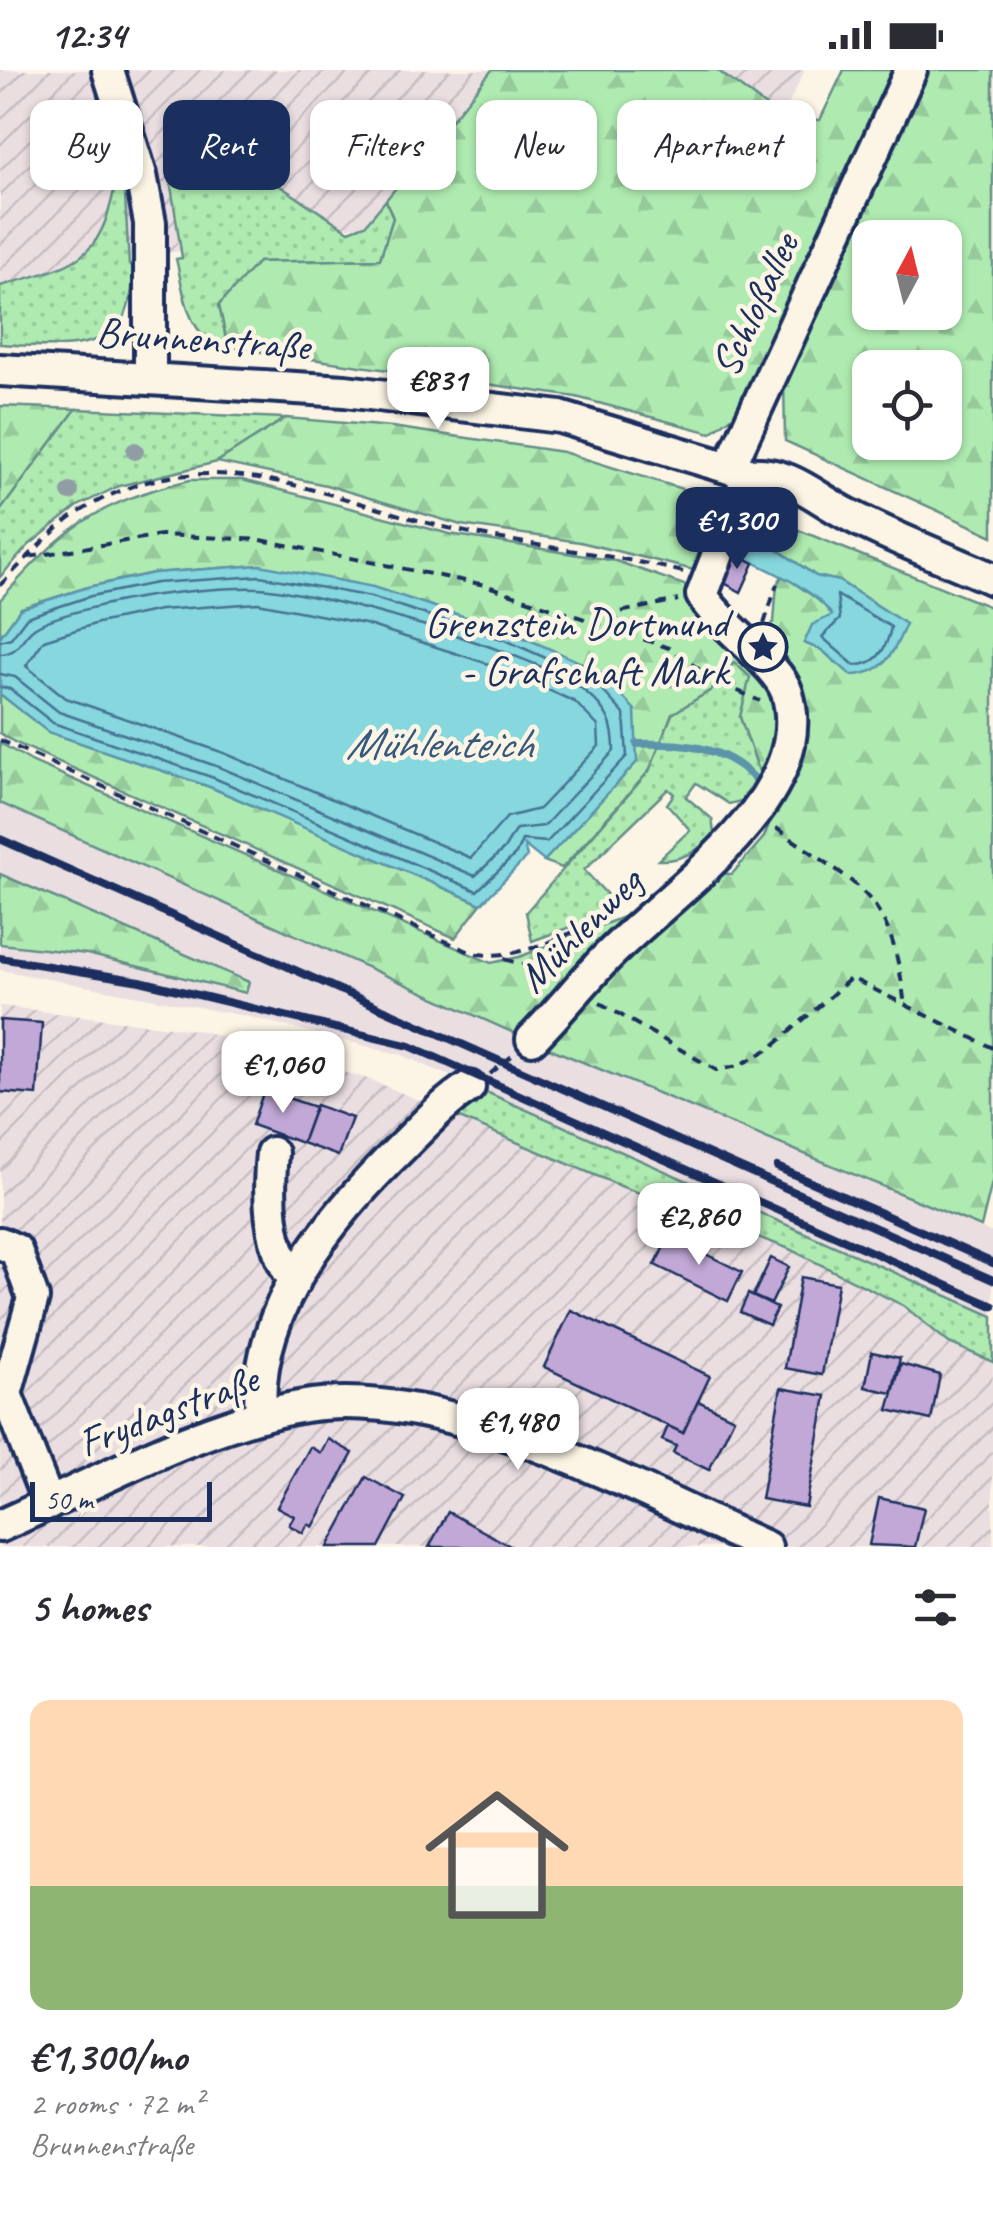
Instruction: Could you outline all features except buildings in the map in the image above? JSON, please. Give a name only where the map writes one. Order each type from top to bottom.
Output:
[{"type":"street","points":[[108,70],[141,175],[150,222],[150,376]]},
{"type":"street","name":"Schloßallee","points":[[740,471],[761,390],[911,70]]},
{"type":"street","name":"Brunnenstraße","points":[[0,370],[150,376],[345,391],[560,416],[740,471],[778,495],[845,514],[993,579]]},
{"type":"street","points":[[740,471],[704,587],[739,638],[785,687],[789,704]]},
{"type":"street","name":"Mühlenweg","points":[[532,1038],[727,845],[754,811],[777,779],[792,729],[789,704]]},
{"type":"street","points":[[261,1416],[258,1384],[268,1346],[295,1282],[331,1221],[418,1131],[469,1088]]},
{"type":"street","points":[[272,1153],[268,1200],[285,1268],[295,1282]]},
{"type":"street","points":[[0,1243],[16,1250],[33,1298],[3,1394],[49,1504]]},
{"type":"street","name":"Frydagstraße","points":[[0,1526],[214,1432],[261,1416],[348,1404],[439,1414],[554,1455],[766,1547]]},
{"type":"path","points":[[0,585],[76,514],[120,490],[195,474],[235,472],[350,498],[441,526],[617,556],[704,587]]},
{"type":"path","points":[[29,557],[161,534],[260,540],[486,585],[669,648],[716,681],[760,701],[789,704]]},
{"type":"path","points":[[739,638],[757,631],[770,612],[778,584]]},
{"type":"path","points":[[612,627],[620,612],[704,587]]},
{"type":"path","points":[[762,606],[770,612]]},
{"type":"path","points":[[0,740],[472,952],[583,986],[716,1070],[738,1066],[770,1048],[851,978],[993,1048]]},
{"type":"path","points":[[754,811],[867,894],[886,917],[898,948],[905,1007]]},
{"type":"path","points":[[499,958],[525,953],[564,933],[608,919]]},
{"type":"path","name":"Mühlenweg","points":[[469,1088],[532,1038]]},
{"type":"shaded area","points":[[0,70],[492,70],[456,114],[456,100],[310,100],[310,190],[394,190],[365,225],[68,267],[0,286]]},
{"type":"shaded area","points":[[717,70],[805,70],[791,100],[758,100]]},
{"type":"shaded area","points":[[0,803],[522,1037],[993,1233],[993,1316],[402,1055],[245,1016],[0,970],[0,944],[87,954],[67,905],[0,874]]},
{"type":"shaded area","points":[[0,1006],[202,1031],[371,1080],[623,1187],[787,1248],[904,1306],[949,1343],[993,1362],[993,1547],[0,1547]]},
{"type":"green space","points":[[492,70],[717,70],[758,100],[617,100],[617,190],[816,190],[816,120],[820,120],[844,70],[896,70],[738,412],[711,433],[576,397],[228,347],[219,305],[258,262],[380,259],[393,218],[386,200],[394,190],[456,190],[456,114]]},
{"type":"green space","points":[[921,70],[993,70],[993,536],[785,441],[784,376],[852,224],[852,330],[962,330],[962,220],[854,220]]},
{"type":"green space","points":[[114,190],[124,190],[129,265],[136,265],[128,308],[117,327],[105,336],[70,345],[0,344],[0,286],[51,271],[84,254],[104,224]]},
{"type":"green space","points":[[172,190],[286,190],[349,231],[365,225],[386,200],[393,218],[380,259],[259,262],[219,305],[228,347],[214,343],[195,325],[176,259],[182,258]]},
{"type":"green space","points":[[0,406],[76,409],[0,511]]},
{"type":"green space","points":[[76,409],[286,418],[217,462],[119,486],[78,506],[29,545],[0,577],[0,511]]},
{"type":"green space","points":[[286,418],[392,427],[563,452],[731,504],[702,572],[580,542],[461,525],[326,485],[217,462]]},
{"type":"green space","points":[[190,480],[242,480],[450,534],[616,561],[690,587],[778,691],[783,715],[763,782],[740,717],[750,677],[734,662],[711,690],[672,714],[649,771],[562,868],[544,861],[637,762],[260,565],[153,573],[88,587],[21,608],[0,637],[0,600],[63,536],[129,498]]},
{"type":"green space","points":[[781,523],[993,608],[993,1178],[981,1227],[539,1044],[709,873],[732,874],[764,837],[806,729],[794,683],[754,644],[774,622],[777,584],[783,575],[833,615],[804,643],[822,650],[835,662],[883,609],[839,581],[816,576],[765,541]]},
{"type":"green space","points":[[734,662],[751,677],[740,717],[763,782],[745,800],[729,804],[696,783],[686,797],[712,819],[714,833],[690,854],[658,860],[690,830],[667,804],[674,794],[668,789],[584,870],[614,902],[614,911],[532,941],[526,912],[649,771],[672,714],[711,690]]},
{"type":"green space","points":[[0,694],[48,732],[210,787],[481,904],[455,938],[14,742],[0,733]]},
{"type":"green space","points":[[0,743],[33,762],[491,963],[519,957],[631,914],[523,1037],[0,803]]},
{"type":"green space","points":[[0,874],[249,982],[246,993],[87,954],[0,944]]},
{"type":"green space","points":[[486,1092],[993,1316],[993,1362],[949,1343],[904,1306],[787,1248],[623,1187],[450,1114]]},
{"type":"water","points":[[748,536],[765,541],[816,576],[839,581],[906,624],[887,660],[873,671],[851,675],[822,650],[804,643],[812,625],[832,615],[800,587],[735,553],[740,539]]},
{"type":"water","name":"Mühlenteich","points":[[260,565],[373,587],[509,631],[598,670],[635,710],[637,762],[544,861],[524,845],[527,857],[481,904],[210,787],[48,732],[0,694],[0,637],[20,609],[88,587],[154,573]]},
{"type":"waterway","points":[[637,744],[669,744],[715,752],[754,778]]},
{"type":"railway","points":[[0,839],[993,1280]]},
{"type":"railway","points":[[0,958],[140,981],[410,1046],[993,1306]]},
{"type":"railway","points":[[777,1167],[993,1263]]},
{"type":"place","name":"Grenzstein Dortmund - Grafschaft Mark","points":[[763,647]]}]
